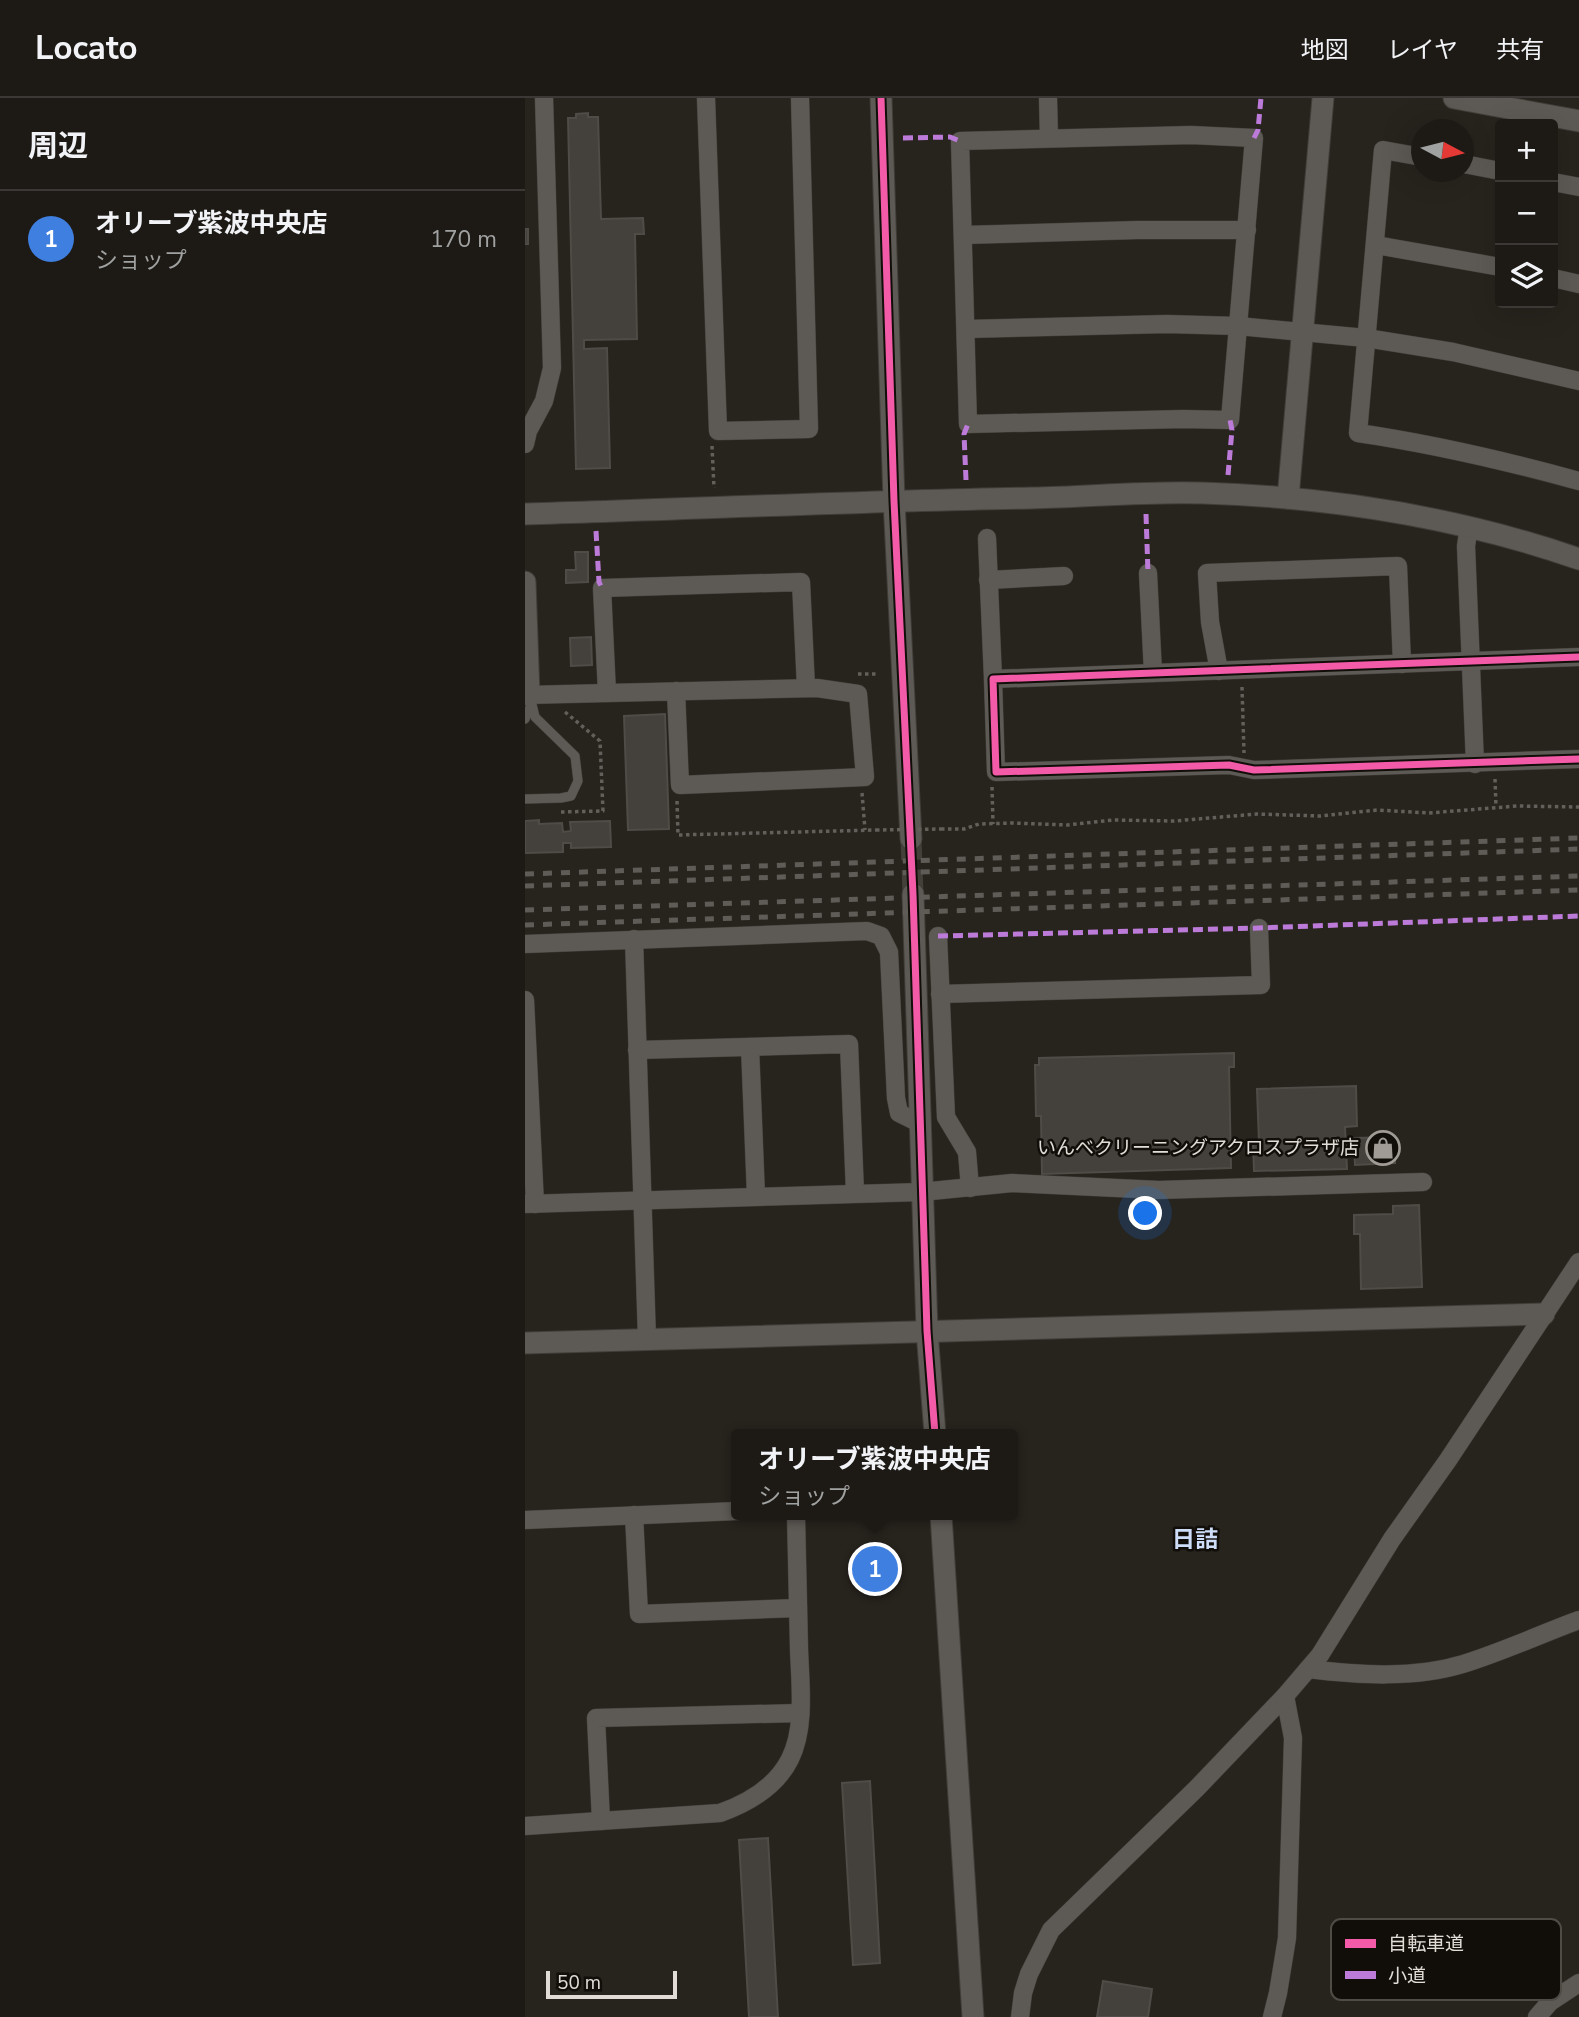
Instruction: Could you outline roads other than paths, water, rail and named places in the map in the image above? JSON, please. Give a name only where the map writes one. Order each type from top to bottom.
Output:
[{"type":"street","points":[[525,444],[528,431],[544,401],[552,368],[544,98]]},
{"type":"street","points":[[706,98],[717,432],[809,429],[800,98]]},
{"type":"street","points":[[881,98],[894,501],[911,839]]},
{"type":"street","points":[[1048,98],[1049,138]]},
{"type":"street","points":[[1288,498],[1324,98]]},
{"type":"street","points":[[1466,99],[1579,121]]},
{"type":"street","points":[[1191,135],[1254,138],[1247,230],[1230,420],[968,424],[960,141],[1191,135]]},
{"type":"street","points":[[1411,155],[1383,150],[1358,433],[1426,443],[1579,481]]},
{"type":"street","points":[[1474,166],[1495,170]]},
{"type":"street","points":[[1557,182],[1579,187]]},
{"type":"street","points":[[963,235],[1247,230]]},
{"type":"street","points":[[1376,245],[1495,266]]},
{"type":"street","points":[[1558,279],[1579,284]]},
{"type":"street","points":[[965,329],[1167,324],[1238,326],[1366,338],[1453,352],[1579,381]]},
{"type":"street","points":[[525,514],[1200,493],[1288,498],[1377,509],[1469,526],[1579,559]]},
{"type":"street","points":[[1469,526],[1466,546],[1475,764]]},
{"type":"street","points":[[987,538],[996,772],[1229,765],[1254,770],[1579,760]]},
{"type":"street","points":[[1219,671],[1210,622],[1207,573],[1398,566],[1402,664]]},
{"type":"street","points":[[1148,573],[1153,673]]},
{"type":"street","points":[[989,580],[1064,576]]},
{"type":"street","points":[[525,582],[529,698],[607,693],[676,691],[806,688],[858,694],[865,777],[680,785],[676,691]]},
{"type":"street","points":[[607,693],[602,588],[801,582],[806,688]]},
{"type":"street","points":[[993,679],[1544,656],[1579,657]]},
{"type":"street","points":[[913,894],[926,1331],[935,1429]]},
{"type":"street","points":[[940,994],[1261,985],[1259,928]]},
{"type":"street","points":[[525,944],[867,931],[881,936],[889,953],[899,1114],[919,1123]]},
{"type":"street","points":[[938,936],[946,1117],[967,1152],[970,1188]]},
{"type":"street","points":[[634,939],[647,1339]]},
{"type":"street","points":[[525,1000],[530,1204],[921,1192],[1012,1184],[1159,1190],[1423,1182]]},
{"type":"street","points":[[637,1050],[849,1044],[855,1193]]},
{"type":"street","points":[[750,1047],[756,1196]]},
{"type":"street","points":[[1020,2017],[1029,1975],[1051,1930],[1197,1788],[1285,1696],[1320,1655],[1392,1539],[1579,1262]]},
{"type":"street","points":[[525,1343],[1545,1314]]},
{"type":"street","points":[[525,1520],[731,1511]]},
{"type":"street","points":[[634,1515],[639,1614],[798,1608]]},
{"type":"street","points":[[525,1826],[709,1814],[739,1806],[779,1775],[797,1740],[799,1713],[796,1520]]},
{"type":"street","points":[[941,1520],[973,2017]]},
{"type":"street","points":[[1308,1669],[1360,1674],[1413,1674],[1462,1665],[1579,1619]]},
{"type":"street","points":[[1272,2017],[1287,1938],[1293,1738],[1285,1696]]},
{"type":"street","points":[[601,1821],[596,1718],[799,1713]]},
{"type":"street","points":[[1561,1995],[1579,1983]]},
{"type":"street","points":[[1537,2017],[1553,2000]]},
{"type":"lane","points":[[525,719],[529,698]]},
{"type":"lane","points":[[525,799],[571,796],[578,781],[575,756],[535,717],[529,698]]},
{"type":"tunnel","points":[[911,839],[913,894]]},
{"type":"railway","points":[[525,874],[1579,838]]},
{"type":"railway","points":[[525,886],[1579,849]]},
{"type":"railway","points":[[525,910],[1579,876]]},
{"type":"railway","points":[[525,925],[1579,890]]},
{"type":"place","name":"いんべクリーニングアクロスプラザ店","points":[[1383,1148]]},
{"type":"place","name":"オリーブ紫波中央店","points":[[875,1569]]},
{"type":"district","name":"日詰","points":[[1195,1539]]}]
